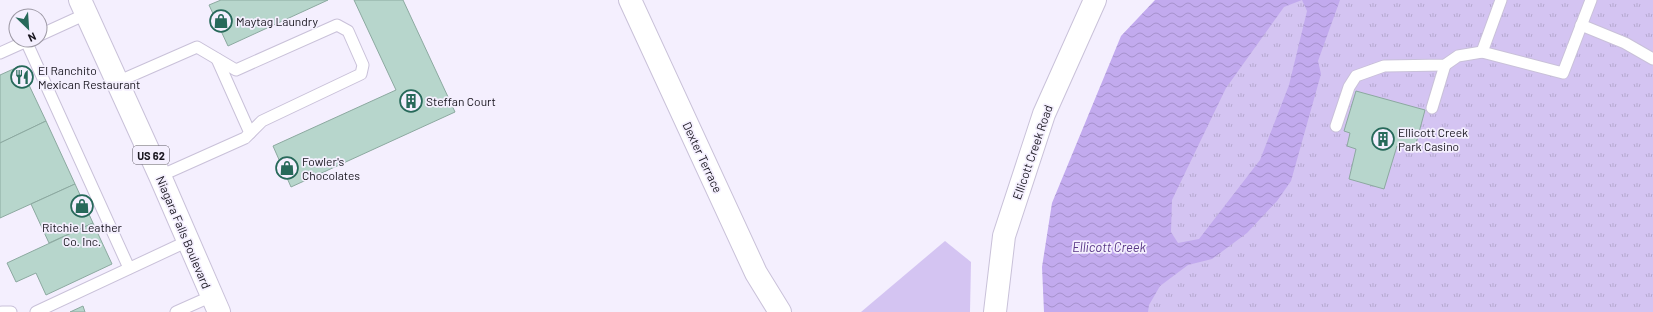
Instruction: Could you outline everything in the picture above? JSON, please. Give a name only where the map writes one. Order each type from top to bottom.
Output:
[{"type":"street","name":"Dexter Terrace","points":[[630,0],[756,273],[780,312]]},
{"type":"street","name":"Ellicott Creek Road","points":[[995,312],[1004,236],[1044,114],[1095,0]]},
{"type":"street","name":"Niagara Falls Boulevard","points":[[83,7],[160,176],[215,304]]},
{"type":"lane","points":[[1482,52],[1501,0]]},
{"type":"lane","points":[[1336,126],[1349,86],[1356,76],[1384,66],[1445,65],[1458,56],[1482,52],[1563,73],[1590,0]]},
{"type":"lane","points":[[48,30],[83,7]]},
{"type":"lane","points":[[1581,25],[1625,43],[1653,59]]},
{"type":"lane","points":[[118,82],[197,47],[236,70],[337,26],[348,31],[363,65],[361,74],[262,121],[245,138],[160,176]]},
{"type":"lane","points":[[0,54],[13,48]]},
{"type":"lane","points":[[31,48],[129,268]]},
{"type":"lane","points":[[217,59],[250,133]]},
{"type":"lane","points":[[1432,108],[1445,65]]},
{"type":"lane","points":[[36,312],[188,241]]},
{"type":"lane","points":[[176,312],[215,304]]},
{"type":"lane","points":[[2,312],[11,312]]},
{"type":"green space","points":[[1247,0],[1653,0],[1653,312],[1129,312]]},
{"type":"green space","points":[[945,241],[971,262],[970,312],[861,312]]},
{"type":"water","name":"Ellicott Creek","points":[[1155,0],[1302,0],[1340,0],[1318,61],[1321,74],[1291,181],[1277,201],[1247,233],[1212,259],[1188,265],[1160,286],[1149,305],[1148,312],[1044,312],[1042,267],[1052,203],[1121,36]],"holes":[[[1302,0],[1307,11],[1289,85],[1260,160],[1199,239],[1178,243],[1171,232],[1172,200],[1226,88],[1284,7]]]},
{"type":"building","points":[[221,0],[328,0],[228,46],[209,5]]},
{"type":"building","name":"Steffan Court","points":[[354,0],[403,0],[455,112],[291,187],[273,146],[396,90]]},
{"type":"building","points":[[20,66],[46,121],[0,143],[0,75]]},
{"type":"building","name":"Ellicott Creek Park Casino","points":[[1356,91],[1425,110],[1414,151],[1397,146],[1384,189],[1349,179],[1356,149],[1347,146],[1350,133],[1344,131]]},
{"type":"building","points":[[46,121],[75,184],[0,218],[0,143]]},
{"type":"building","points":[[75,184],[93,223],[49,243],[31,204]]},
{"type":"building","points":[[93,223],[112,264],[46,295],[36,273],[16,282],[7,263]]},
{"type":"building","points":[[83,306],[85,312],[70,312]]},
{"type":"place","name":"Maytag Laundry","points":[[221,21]]},
{"type":"place","name":"El Ranchito Mexican Restaurant","points":[[22,77]]},
{"type":"place","name":"Steffan Court","points":[[411,101]]},
{"type":"place","name":"Ellicott Creek Park Casino","points":[[1383,139]]},
{"type":"place","name":"Fowler's Chocolates","points":[[287,168]]},
{"type":"place","name":"Ritchie Leather Co. Inc.","points":[[82,206]]}]
